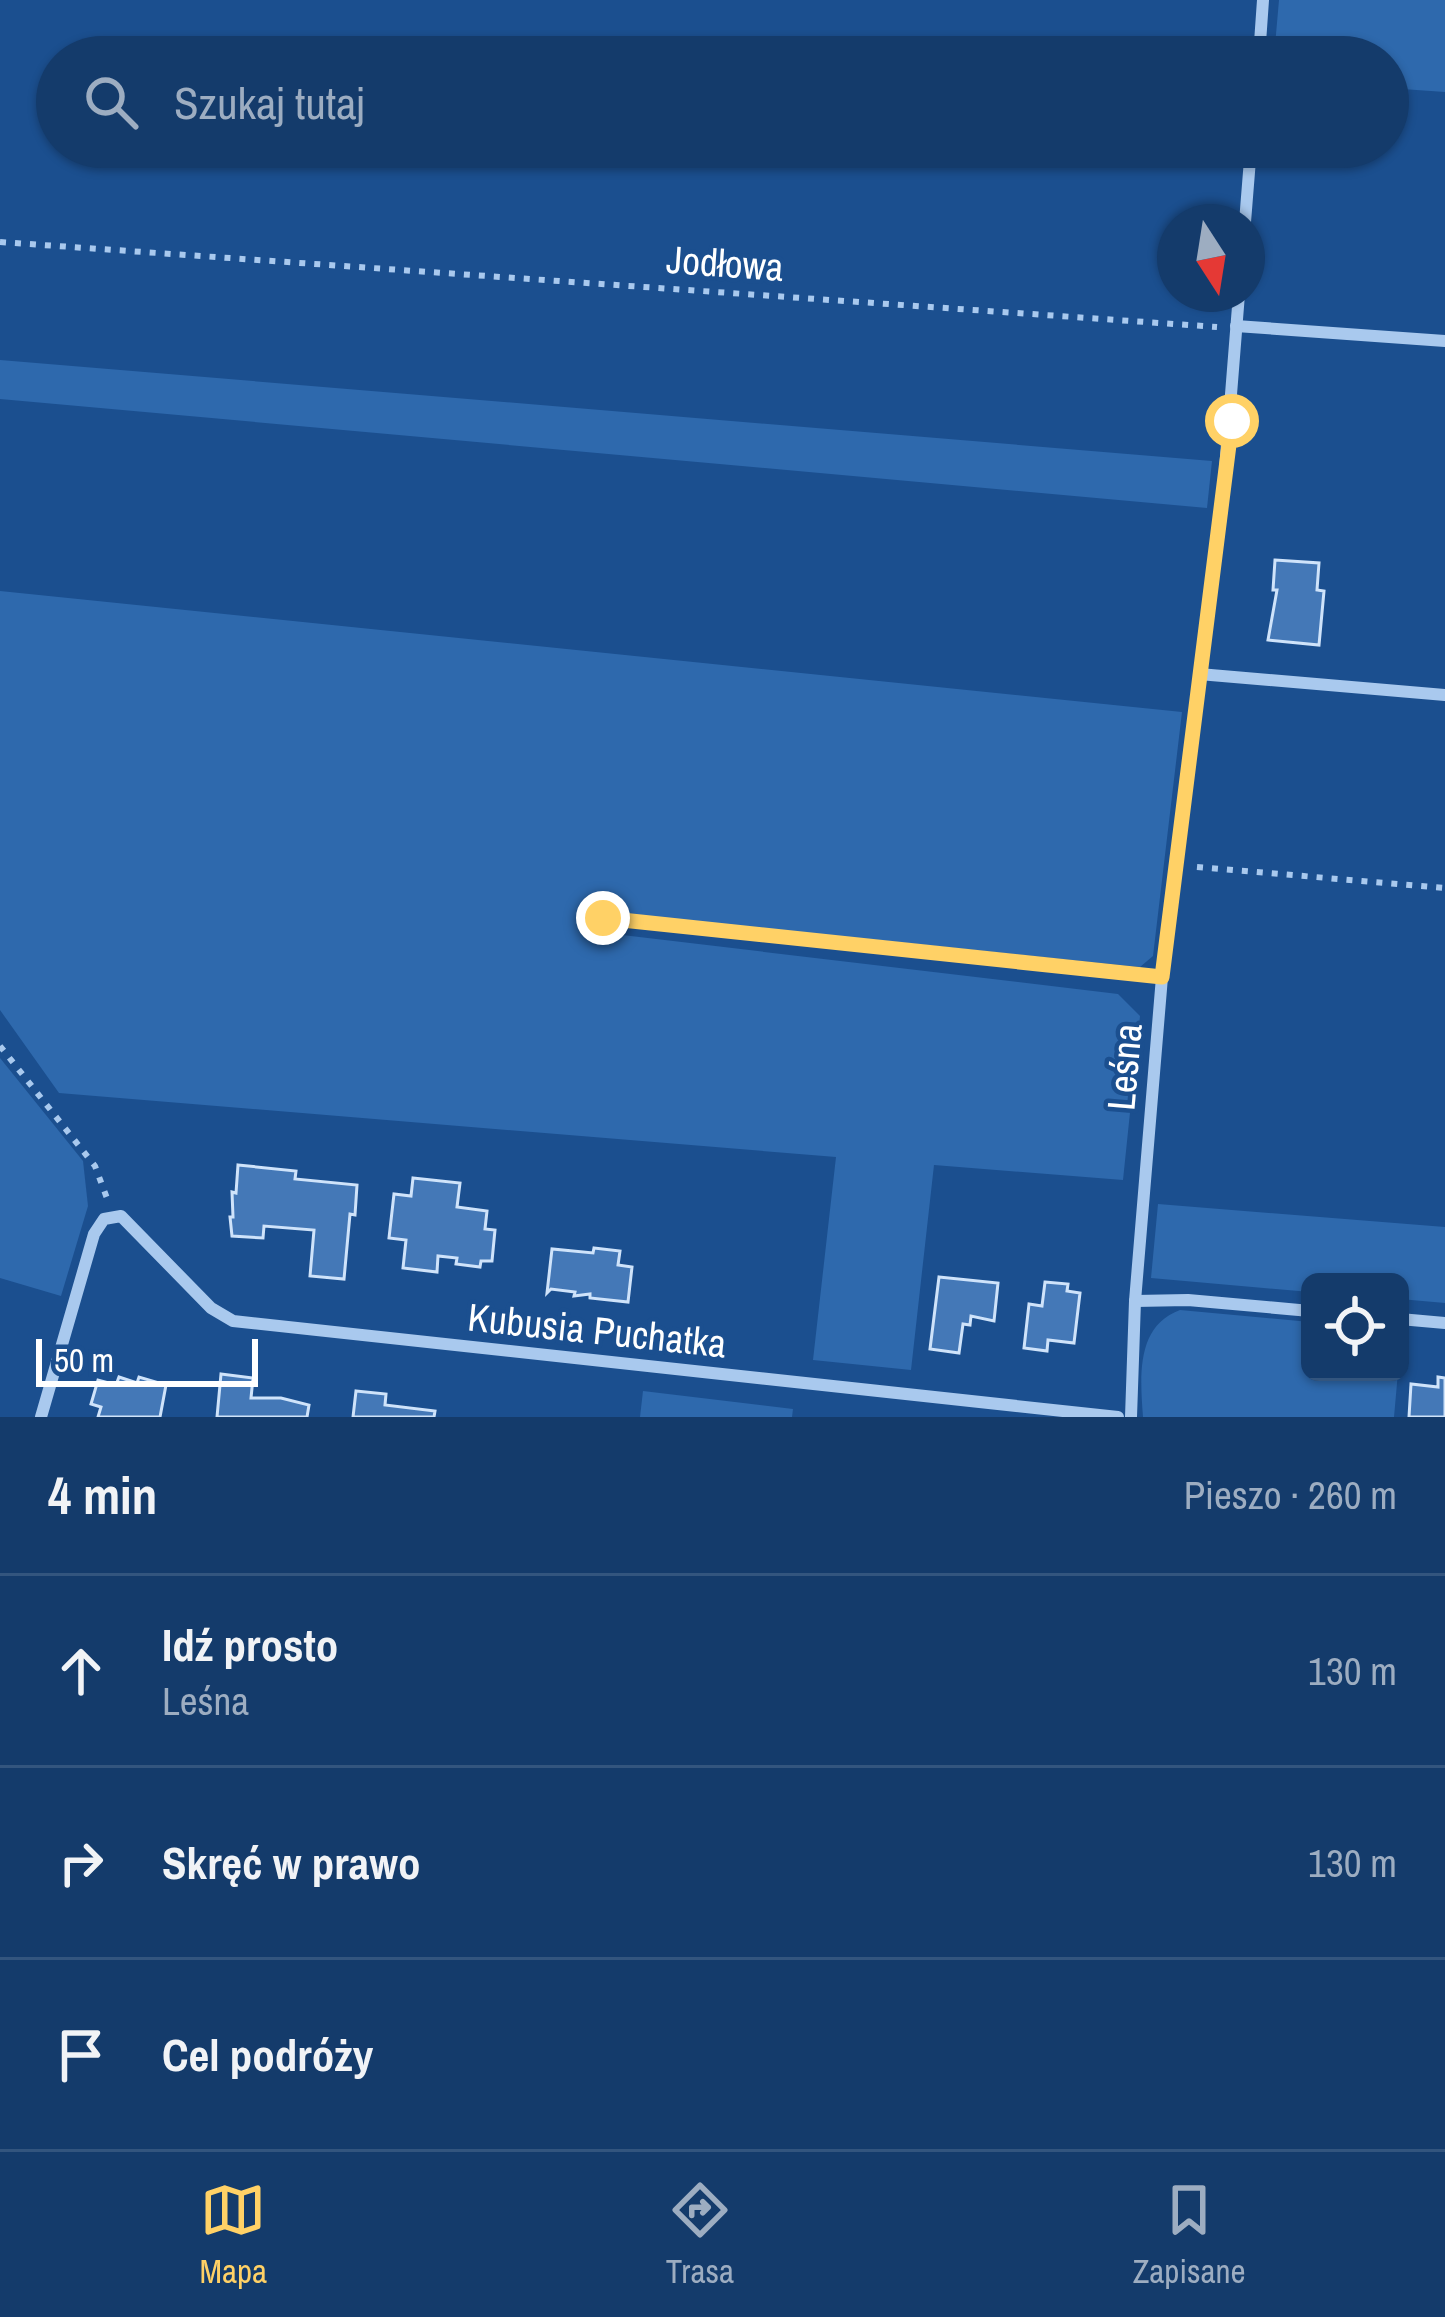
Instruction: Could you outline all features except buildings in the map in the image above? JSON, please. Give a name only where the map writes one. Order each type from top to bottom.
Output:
[{"type":"street","points":[[1260,36],[1263,0]]},
{"type":"street","points":[[1246,204],[1249,168]]},
{"type":"street","name":"Leśna","points":[[1131,1417],[1162,977],[1227,464],[1237,312]]},
{"type":"street","points":[[1236,326],[1445,341]]},
{"type":"street","points":[[1199,674],[1445,695]]},
{"type":"street","points":[[41,1417],[94,1234],[100,1222],[111,1216]]},
{"type":"street","name":"Kubusia Puchatka","points":[[111,1216],[126,1220],[211,1308],[233,1321],[1118,1417]]},
{"type":"street","points":[[1136,1301],[1301,1309]]},
{"type":"street","points":[[1409,1319],[1445,1323]]},
{"type":"lane","points":[[603,918],[1162,977]]},
{"type":"path","name":"Jodłowa","points":[[0,242],[1236,326]]},
{"type":"path","points":[[1174,865],[1445,888]]},
{"type":"path","points":[[0,1046],[95,1166],[111,1216]]},
{"type":"shaded area","points":[[1279,0],[1445,0],[1445,92],[1409,89],[1409,36],[1276,36]]},
{"type":"shaded area","points":[[0,360],[1212,461],[1207,508],[0,399]]},
{"type":"shaded area","points":[[0,591],[1182,712],[1153,956],[1140,967],[596,911],[597,932],[1118,994],[1140,1016],[1123,1180],[934,1165],[911,1370],[813,1360],[836,1157],[59,1093],[0,1010]]},
{"type":"shaded area","points":[[0,1058],[83,1161],[88,1206],[61,1296],[0,1278]]},
{"type":"shaded area","points":[[1158,1204],[1445,1227],[1445,1303],[1409,1300],[1409,1273],[1301,1273],[1301,1291],[1151,1278]]},
{"type":"shaded area","points":[[1180,1310],[1301,1321],[1301,1381],[1397,1381],[1394,1417],[1143,1417],[1144,1354],[1155,1328]]},
{"type":"shaded area","points":[[643,1391],[793,1409],[792,1417],[640,1417]]},
{"type":"route","points":[[603,918],[1162,977],[1232,421]]}]
